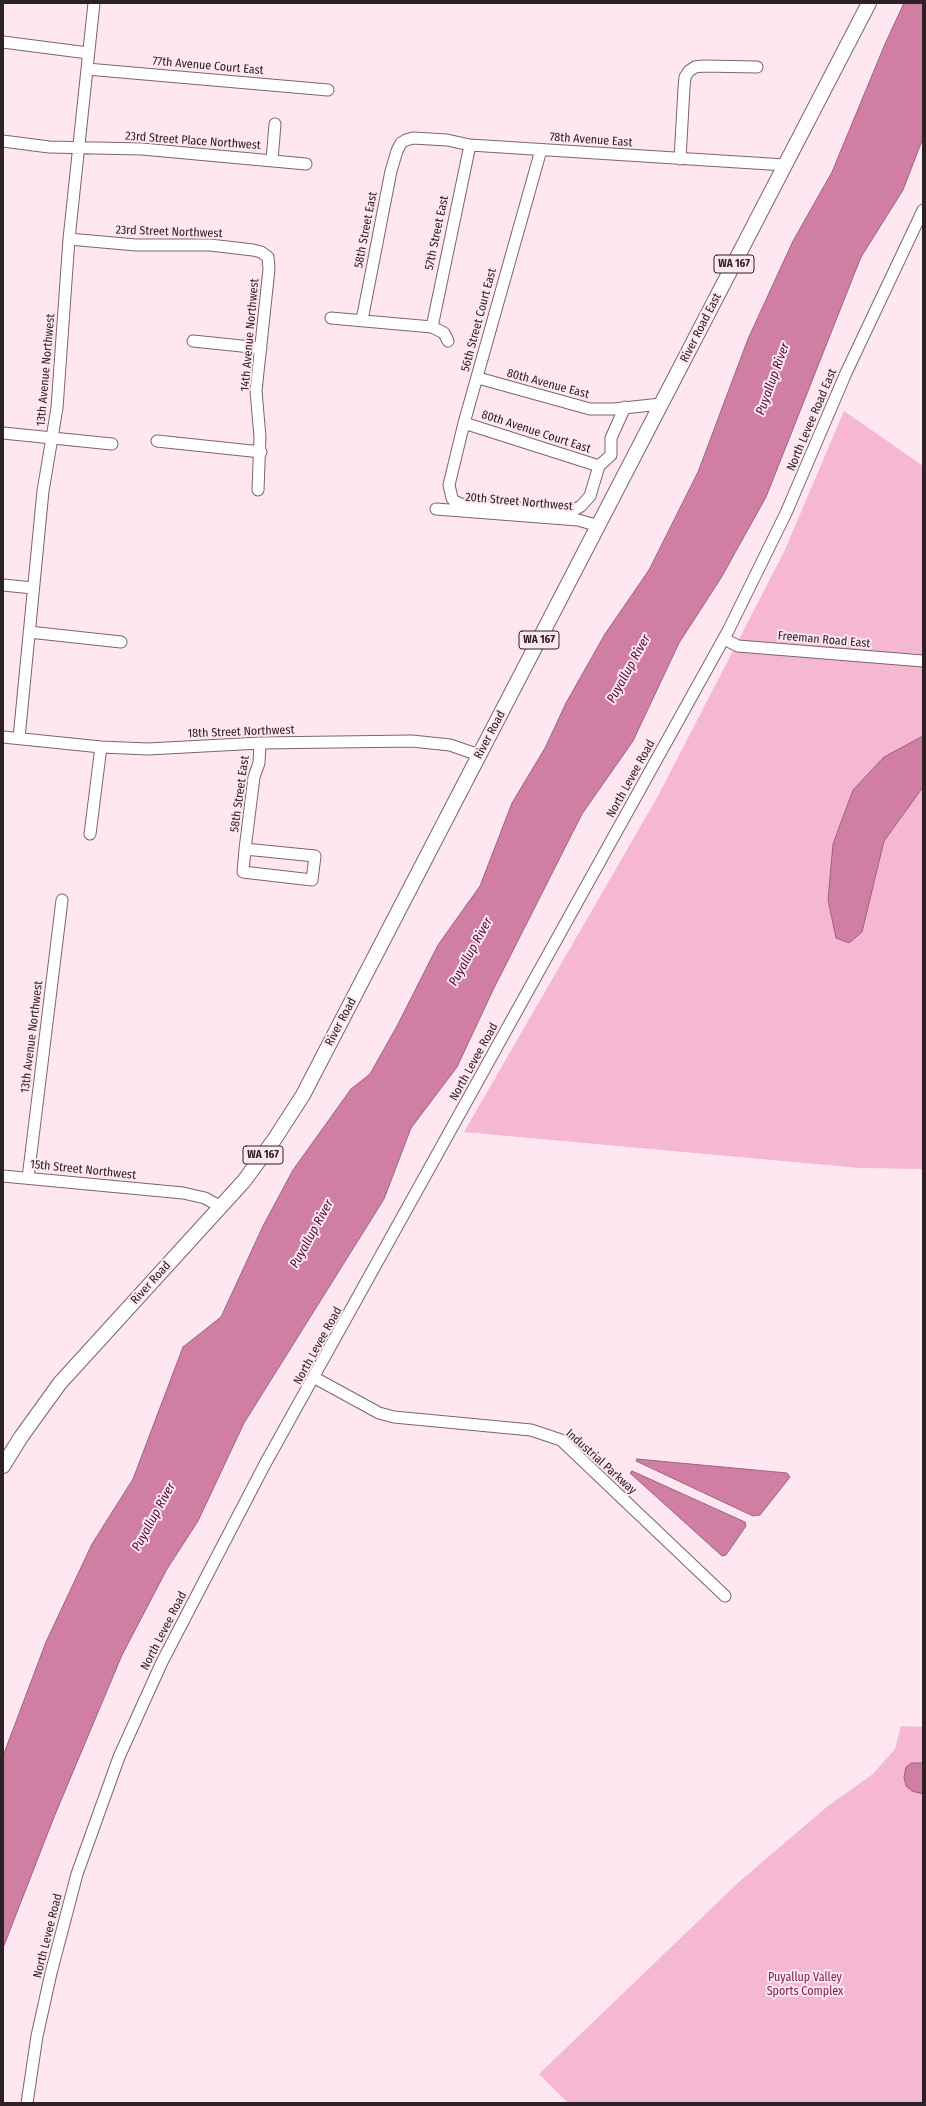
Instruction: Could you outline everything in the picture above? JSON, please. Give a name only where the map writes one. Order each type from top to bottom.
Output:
[{"type":"main road","name":"River Road East","points":[[599,526],[869,3]]},
{"type":"main road","name":"River Road","points":[[3,1466],[21,1437],[60,1382],[221,1207],[260,1159],[303,1095],[599,526]]},
{"type":"street","name":"13th Avenue Northwest","points":[[19,738],[45,480],[53,437],[60,376],[69,239],[94,3]]},
{"type":"street","points":[[3,42],[88,53]]},
{"type":"street","points":[[680,159],[685,77],[692,69],[703,66],[757,67]]},
{"type":"street","name":"77th Avenue Court East","points":[[87,69],[328,90]]},
{"type":"street","points":[[272,160],[275,124]]},
{"type":"street","name":"78th Avenue East","points":[[399,146],[406,140],[414,138],[447,140],[470,145],[785,165]]},
{"type":"street","points":[[3,141],[49,147],[78,148]]},
{"type":"street","name":"57th Street East","points":[[432,327],[470,145]]},
{"type":"street","name":"58th Street East","points":[[362,320],[391,171],[399,146]]},
{"type":"street","name":"23rd Street Place Northwest","points":[[78,148],[142,149],[306,164]]},
{"type":"street","name":"56th Street Court East","points":[[541,150],[480,362],[478,378],[464,423],[449,485],[452,498],[454,501],[461,504],[558,511],[574,510],[590,496],[600,466]]},
{"type":"street","name":"North Levee Road East","points":[[724,639],[786,513],[846,373],[923,210]]},
{"type":"street","name":"23rd Street Northwest","points":[[69,239],[136,245],[210,245],[253,250],[266,256]]},
{"type":"street","name":"14th Avenue Northwest","points":[[258,490],[260,452],[256,392],[262,348],[269,269],[269,260],[266,256]]},
{"type":"street","points":[[331,318],[432,327],[444,333],[448,340]]},
{"type":"street","points":[[193,341],[262,348]]},
{"type":"street","name":"80th Avenue East","points":[[478,378],[590,409],[661,404]]},
{"type":"street","points":[[600,466],[611,455],[611,438],[625,407]]},
{"type":"street","name":"80th Avenue Court East","points":[[464,423],[600,466]]},
{"type":"street","points":[[3,433],[112,444]]},
{"type":"street","points":[[157,441],[260,452]]},
{"type":"street","name":"20th Street Northwest","points":[[436,509],[578,520],[599,526]]},
{"type":"street","points":[[3,584],[34,588]]},
{"type":"street","points":[[29,632],[121,642]]},
{"type":"street","name":"Freeman Road East","points":[[724,639],[738,646],[923,661]]},
{"type":"street","name":"North Levee Road","points":[[27,2103],[37,2036],[71,1896],[97,1814],[136,1716],[173,1639],[265,1464],[315,1378],[425,1175],[724,639]]},
{"type":"street","name":"18th Street Northwest","points":[[3,737],[100,747],[185,748],[260,743],[412,741],[450,745],[479,755]]},
{"type":"street","name":"58th Street East","points":[[245,849],[315,856],[312,880],[243,872],[245,849],[260,743]]},
{"type":"street","points":[[90,834],[100,747]]},
{"type":"street","name":"13th Avenue Northwest","points":[[28,1178],[62,900]]},
{"type":"street","name":"15th Street Northwest","points":[[3,1176],[161,1191],[196,1196],[221,1207]]},
{"type":"street","name":"Industrial Parkway","points":[[315,1378],[379,1413],[394,1417],[531,1430],[561,1440],[725,1596]]},
{"type":"green space","points":[[844,411],[923,466],[923,1169],[860,1168],[464,1132],[658,796],[784,552]]},
{"type":"green space","name":"Puyallup Valley Sports Complex","points":[[901,1726],[923,1727],[923,2103],[568,2103],[539,2074],[740,1881],[828,1806],[873,1774],[895,1749]]},
{"type":"water","name":"Puyallup River","points":[[904,3],[923,3],[923,138],[903,190],[861,257],[766,497],[721,578],[679,643],[633,741],[582,814],[493,990],[457,1067],[411,1128],[384,1199],[244,1423],[198,1521],[167,1569],[122,1655],[54,1817],[3,1948],[3,1756],[46,1642],[92,1544],[133,1479],[183,1347],[221,1317],[263,1226],[293,1170],[351,1089],[370,1074],[397,1026],[438,945],[480,886],[512,803],[545,748],[566,703],[605,634],[649,570],[698,472],[748,339],[793,241],[832,172],[885,44]]},
{"type":"water","points":[[923,736],[923,787],[884,841],[862,932],[849,943],[836,938],[828,900],[833,844],[853,790],[884,757]]},
{"type":"water","points":[[637,1459],[787,1473],[790,1477],[760,1515],[753,1516],[636,1461]]},
{"type":"water","points":[[632,1471],[745,1522],[746,1526],[726,1555],[722,1556],[630,1473]]},
{"type":"water","points":[[912,1763],[923,1763],[923,1794],[912,1791],[906,1786],[904,1777],[906,1767]]}]
